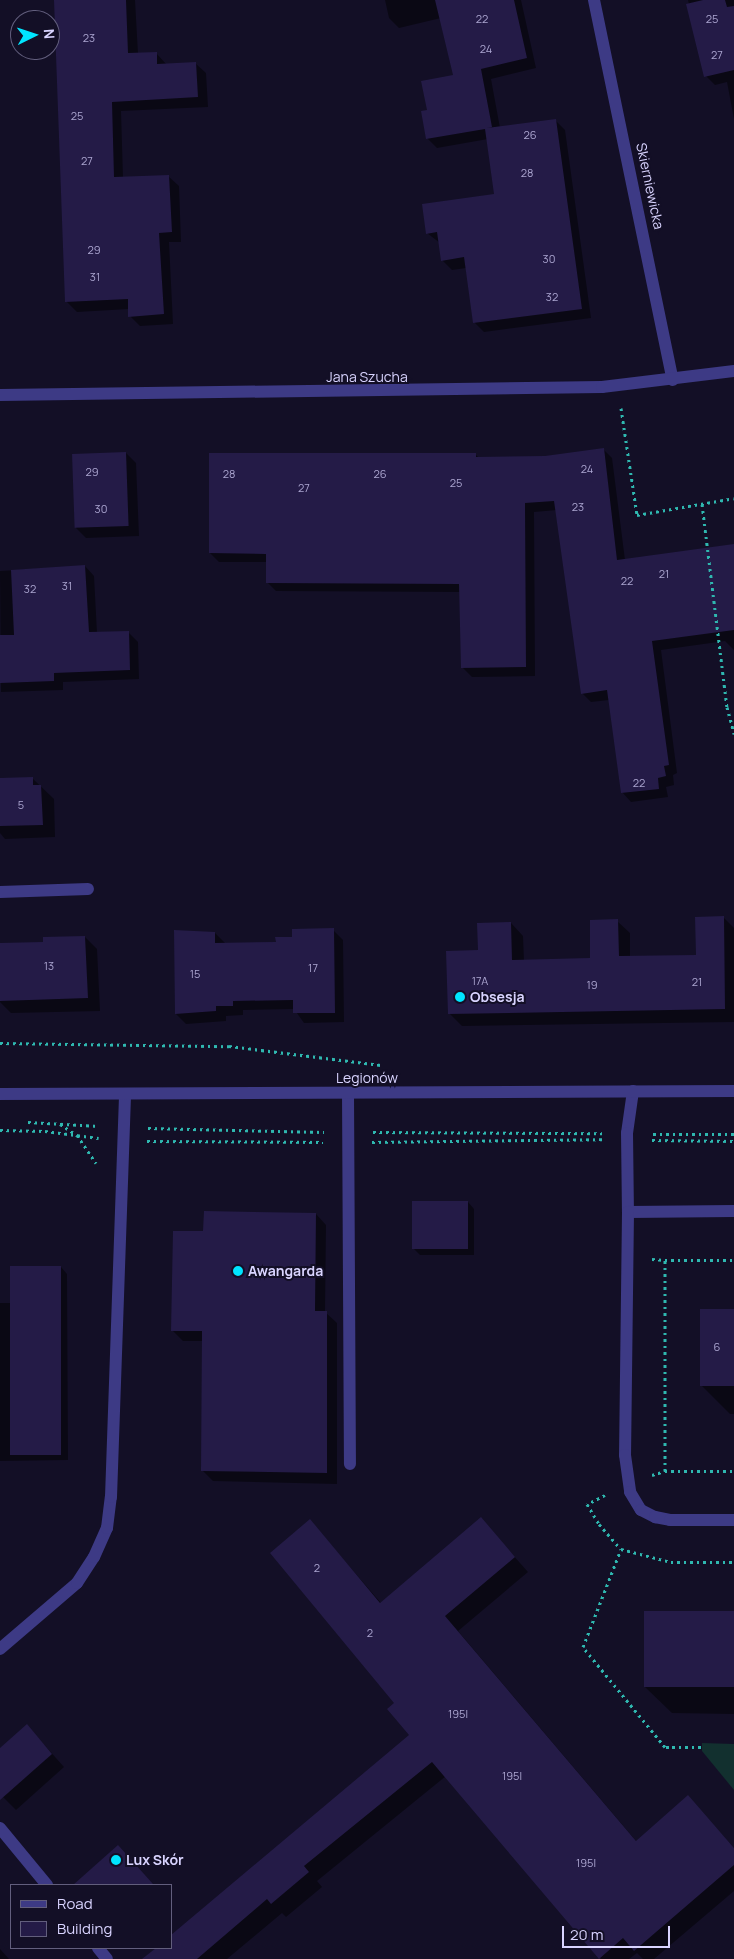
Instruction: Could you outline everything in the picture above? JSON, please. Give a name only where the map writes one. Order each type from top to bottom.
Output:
[{"type":"street","name":"Skierniewicka","points":[[594,0],[673,380]]},
{"type":"street","name":"Jana Szucha","points":[[0,395],[416,392],[618,386],[734,371]]},
{"type":"street","points":[[0,892],[88,889]]},
{"type":"street","points":[[634,1091],[627,1133],[625,1455],[630,1492],[641,1510],[656,1517],[670,1520],[734,1520]]},
{"type":"street","name":"Legionów","points":[[0,1094],[734,1092]]},
{"type":"street","points":[[348,1093],[350,1464]]},
{"type":"street","points":[[0,1649],[77,1583],[94,1557],[107,1528],[111,1497],[125,1095]]},
{"type":"street","points":[[628,1212],[734,1211]]},
{"type":"street","points":[[0,1828],[46,1884]]},
{"type":"street","points":[[99,1949],[107,1959]]},
{"type":"path","points":[[618,386],[636,515],[734,498]]},
{"type":"path","points":[[702,504],[728,707],[734,734]]},
{"type":"path","points":[[0,1043],[229,1046],[387,1065]]},
{"type":"path","points":[[20,1122],[124,1128]]},
{"type":"path","points":[[59,1123],[77,1135],[90,1150],[98,1169]]},
{"type":"path","points":[[627,1133],[734,1134]]},
{"type":"path","points":[[734,1260],[664,1260],[665,1471],[734,1471]]},
{"type":"path","points":[[612,1491],[587,1504],[599,1524],[621,1549],[671,1562],[734,1562]]},
{"type":"path","points":[[621,1549],[583,1647],[665,1747],[701,1748]]},
{"type":"green space","points":[[702,1743],[734,1744],[734,1790],[702,1751]]},
{"type":"building","points":[[54,0],[126,0],[128,53],[157,52],[157,64],[196,62],[198,97],[112,102],[114,177],[169,175],[172,232],[159,233],[164,314],[128,317],[128,299],[65,302],[56,60],[60,60],[60,10],[54,10]]},
{"type":"building","points":[[435,0],[514,0],[527,58],[481,69],[492,127],[487,128],[556,119],[582,309],[473,323],[464,257],[441,261],[437,232],[426,234],[422,204],[494,194],[485,129],[426,139],[421,111],[427,110],[421,81],[453,75]]},
{"type":"building","points":[[703,0],[725,0],[727,7],[734,6],[734,70],[704,77],[686,4]]},
{"type":"building","points":[[604,448],[617,560],[734,544],[734,630],[652,641],[669,765],[664,766],[666,776],[658,778],[659,789],[621,793],[607,690],[581,694],[554,501],[525,503],[526,667],[461,668],[459,584],[266,583],[266,554],[209,553],[209,453],[476,453],[476,457],[545,456]]},
{"type":"building","points":[[126,452],[129,526],[75,528],[72,454]]},
{"type":"building","points":[[85,565],[89,632],[129,631],[130,670],[54,673],[54,681],[0,683],[0,635],[14,635],[11,570]]},
{"type":"building","points":[[33,777],[33,785],[41,785],[43,825],[0,826],[0,778]]},
{"type":"building","points":[[724,916],[725,1009],[448,1014],[446,951],[478,950],[477,923],[511,922],[512,960],[590,958],[590,920],[618,919],[619,956],[696,955],[695,917]]},
{"type":"building","points":[[334,928],[335,1013],[293,1013],[293,1000],[233,1001],[233,1006],[216,1006],[216,1011],[175,1014],[174,930],[215,932],[215,943],[276,942],[275,937],[292,937],[292,929]]},
{"type":"building","points":[[85,936],[88,998],[0,1001],[0,943],[43,942],[43,937]]},
{"type":"building","points":[[412,1201],[468,1201],[468,1249],[412,1249]]},
{"type":"building","points":[[204,1211],[316,1213],[315,1311],[327,1311],[327,1473],[201,1471],[202,1331],[171,1331],[173,1231],[203,1231]]},
{"type":"building","points":[[10,1266],[61,1266],[61,1455],[10,1455]]},
{"type":"building","points":[[700,1309],[734,1309],[734,1386],[700,1386]]},
{"type":"building","points":[[481,1517],[515,1557],[445,1616],[636,1841],[688,1795],[734,1848],[734,1865],[634,1951],[623,1938],[599,1959],[432,1762],[304,1866],[309,1872],[271,1904],[267,1899],[197,1959],[142,1959],[155,1949],[172,1949],[172,1934],[409,1735],[387,1709],[394,1703],[270,1553],[310,1519],[380,1603]]},
{"type":"building","points":[[644,1611],[734,1611],[734,1687],[644,1687]]},
{"type":"building","points":[[27,1724],[52,1754],[0,1800],[0,1748]]},
{"type":"building","name":"Lux Skór","points":[[118,1845],[153,1884],[74,1884]]},
{"type":"place","name":"Obsesja","points":[[460,997]]},
{"type":"place","name":"Awangarda","points":[[238,1271]]},
{"type":"place","name":"Lux Skór","points":[[116,1860]]}]
